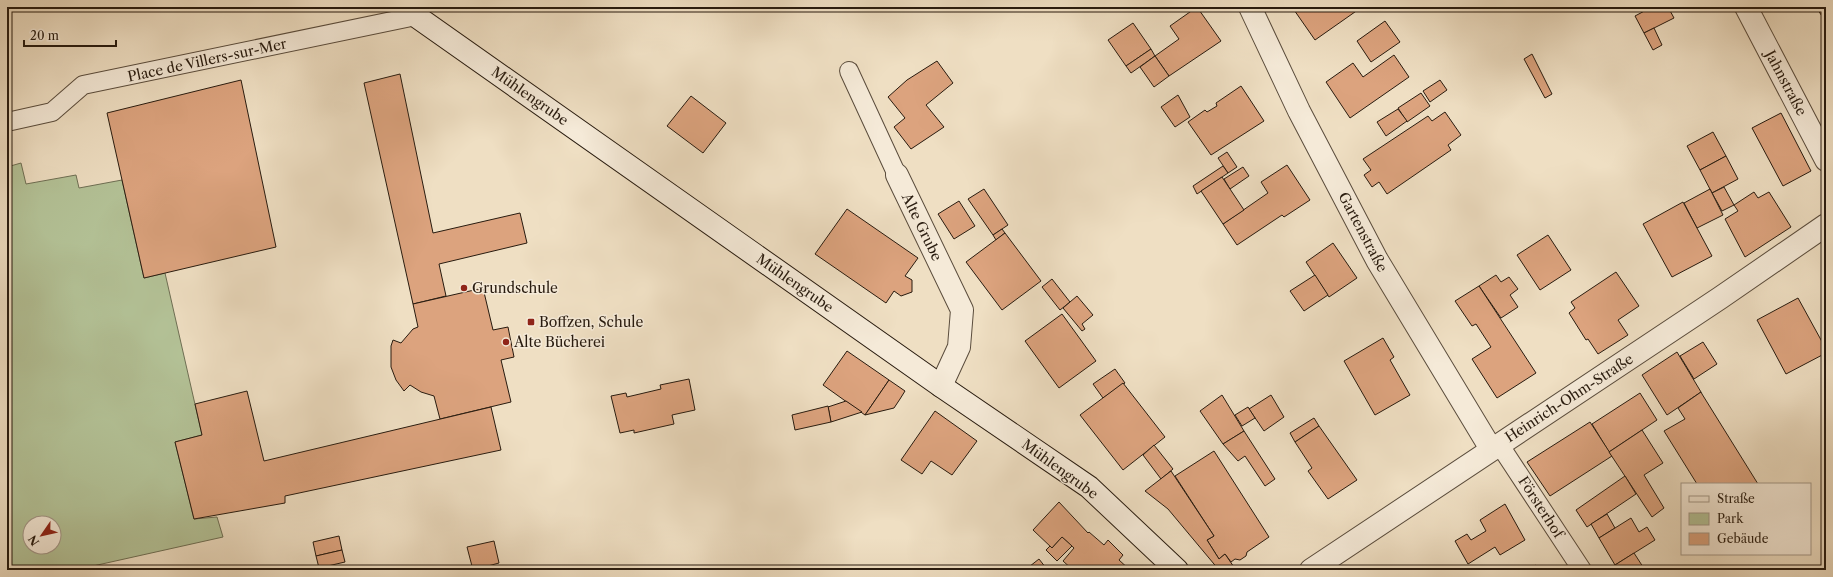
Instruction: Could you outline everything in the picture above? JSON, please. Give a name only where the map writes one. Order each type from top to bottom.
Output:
[{"type":"street","name":"Gartenstraße","points":[[1250,7],[1299,111],[1377,260],[1495,447]]},
{"type":"street","name":"Jahnstraße","points":[[1746,7],[1826,160]]},
{"type":"street","name":"Mühlengrube","points":[[409,12],[942,386],[1089,487],[1177,570]]},
{"type":"street","name":"Alte Grube","points":[[897,175],[962,310],[959,347],[942,386]]},
{"type":"street","name":"Heinrich-Ohm-Straße","points":[[1311,570],[1720,298],[1826,225]]},
{"type":"lane","name":"Place de Villers-sur-Mer","points":[[7,122],[52,112],[83,85],[409,12]]},
{"type":"lane","name":"Alte Grube","points":[[849,72],[897,175]]},
{"type":"lane","name":"Försterhof","points":[[1495,447],[1582,570]]},
{"type":"green space","points":[[21,163],[26,184],[76,175],[79,188],[122,180],[144,278],[165,273],[202,435],[175,442],[194,519],[217,517],[223,537],[75,570],[7,570],[7,167]]},
{"type":"building","points":[[1197,7],[1221,41],[1169,76],[1155,56],[1179,39],[1170,26]]},
{"type":"building","points":[[1292,7],[1362,7],[1315,40]]},
{"type":"building","points":[[1652,7],[1668,7],[1674,18],[1644,33],[1635,16]]},
{"type":"building","points":[[1822,7],[1826,7],[1825,21],[1818,10]]},
{"type":"building","points":[[1385,21],[1400,42],[1371,62],[1357,41]]},
{"type":"building","points":[[1133,23],[1151,49],[1126,66],[1108,40]]},
{"type":"building","points":[[1654,28],[1662,45],[1653,50],[1644,33]]},
{"type":"building","points":[[1151,49],[1155,56],[1131,73],[1126,66]]},
{"type":"building","points":[[1532,54],[1552,94],[1545,98],[1524,59]]},
{"type":"building","points":[[1394,55],[1409,77],[1350,118],[1326,82],[1353,63],[1363,77]]},
{"type":"building","points":[[1155,56],[1169,76],[1154,87],[1140,67]]},
{"type":"building","points":[[937,61],[953,83],[926,105],[944,127],[911,149],[894,127],[905,118],[888,97],[907,80]]},
{"type":"building","points":[[400,74],[433,233],[520,213],[527,243],[439,264],[446,296],[413,304],[364,83]]},
{"type":"building","points":[[241,80],[276,247],[144,278],[107,113]]},
{"type":"building","points":[[1440,80],[1447,90],[1430,102],[1423,91]]},
{"type":"building","points":[[1241,86],[1264,121],[1211,155],[1188,122],[1205,110],[1207,112],[1217,106],[1216,103]]},
{"type":"building","points":[[1421,93],[1430,106],[1407,122],[1398,108]]},
{"type":"building","points":[[1178,95],[1190,117],[1175,127],[1161,107]]},
{"type":"building","points":[[691,96],[726,123],[703,153],[667,126]]},
{"type":"building","points":[[1398,109],[1407,121],[1386,136],[1377,122]]},
{"type":"building","points":[[1445,112],[1461,135],[1448,145],[1451,150],[1387,194],[1379,182],[1372,187],[1364,175],[1371,170],[1363,159],[1428,116],[1432,121]]},
{"type":"building","points":[[1781,113],[1811,171],[1783,186],[1752,128]]},
{"type":"building","points":[[1713,132],[1726,156],[1700,170],[1687,146]]},
{"type":"building","points":[[1227,152],[1237,167],[1228,173],[1218,158]]},
{"type":"building","points":[[1726,156],[1738,179],[1712,193],[1700,170]]},
{"type":"building","points":[[1287,165],[1310,200],[1284,217],[1282,215],[1237,245],[1223,224],[1268,193],[1261,182]]},
{"type":"building","points":[[1223,166],[1228,173],[1197,194],[1193,186]]},
{"type":"building","points":[[1243,167],[1249,176],[1230,189],[1224,179]]},
{"type":"building","points":[[1222,177],[1244,210],[1223,224],[1201,191]]},
{"type":"building","points":[[1724,187],[1734,205],[1722,211],[1712,193]]},
{"type":"building","points":[[984,189],[1008,225],[993,235],[968,199]]},
{"type":"building","points":[[1710,189],[1723,215],[1697,228],[1684,203]]},
{"type":"building","points":[[1754,192],[1758,198],[1769,192],[1791,227],[1745,257],[1725,219],[1738,211],[1734,205]]},
{"type":"building","points":[[959,201],[975,226],[954,239],[938,214]]},
{"type":"building","points":[[1683,202],[1712,256],[1672,277],[1643,224]]},
{"type":"building","points":[[847,209],[918,258],[905,276],[912,280],[912,292],[901,296],[894,291],[886,303],[815,254]]},
{"type":"building","points":[[1002,229],[1005,233],[996,240],[993,235]]},
{"type":"building","points":[[1005,233],[1041,281],[1002,310],[966,262]]},
{"type":"building","points":[[1548,235],[1571,270],[1540,290],[1517,255]]},
{"type":"building","points":[[1333,243],[1357,278],[1329,297],[1306,262]]},
{"type":"building","points":[[1616,272],[1639,306],[1618,320],[1628,335],[1598,354],[1588,339],[1586,340],[1569,313],[1575,308],[1571,302]]},
{"type":"building","points":[[1315,275],[1328,295],[1304,311],[1290,291]]},
{"type":"building","points":[[1496,275],[1501,282],[1509,277],[1518,289],[1510,295],[1518,307],[1501,318],[1479,286]]},
{"type":"building","points":[[1052,279],[1070,302],[1060,310],[1042,287]]},
{"type":"building","points":[[1479,286],[1536,373],[1497,398],[1472,359],[1491,347],[1476,324],[1472,326],[1455,301]]},
{"type":"building","points":[[483,288],[493,330],[508,327],[514,357],[501,360],[511,402],[440,419],[434,396],[421,392],[410,385],[404,391],[396,380],[391,367],[391,346],[393,340],[401,343],[413,329],[418,327],[413,304]]},
{"type":"building","points":[[1077,296],[1093,315],[1082,324],[1085,329],[1082,331],[1063,308]]},
{"type":"building","points":[[1798,298],[1826,349],[1826,353],[1786,374],[1757,320]]},
{"type":"building","points":[[1062,314],[1096,361],[1059,388],[1025,341]]},
{"type":"building","points":[[1383,338],[1394,357],[1390,360],[1410,395],[1375,415],[1344,361]]},
{"type":"building","points":[[1703,342],[1717,364],[1694,379],[1680,356]]},
{"type":"building","points":[[847,351],[889,380],[865,415],[823,385]]},
{"type":"building","points":[[1677,352],[1701,392],[1667,415],[1642,375]]},
{"type":"building","points":[[1115,369],[1125,383],[1103,398],[1093,384]]},
{"type":"building","points":[[689,379],[695,410],[672,415],[674,424],[634,433],[634,430],[620,433],[611,396],[626,393],[627,397],[661,389],[660,385]]},
{"type":"building","points":[[889,380],[905,391],[894,408],[865,415]]},
{"type":"building","points":[[1123,383],[1165,437],[1123,470],[1080,415]]},
{"type":"building","points":[[247,391],[264,461],[491,407],[501,450],[285,496],[285,503],[194,519],[175,442],[202,435],[195,404]]},
{"type":"building","points":[[1701,392],[1757,483],[1696,483],[1664,431],[1685,419],[1678,408]]},
{"type":"building","points":[[1640,393],[1657,420],[1609,452],[1592,424]]},
{"type":"building","points":[[1222,395],[1244,431],[1223,444],[1200,411]]},
{"type":"building","points":[[1271,395],[1284,417],[1264,431],[1249,409]]},
{"type":"building","points":[[846,401],[862,412],[831,422],[828,407]]},
{"type":"building","points":[[828,406],[831,422],[795,430],[792,415]]},
{"type":"building","points":[[1248,407],[1255,418],[1242,426],[1235,415]]},
{"type":"building","points":[[935,411],[977,441],[952,475],[931,461],[922,474],[901,460]]},
{"type":"building","points":[[1314,418],[1319,426],[1295,442],[1290,433]]},
{"type":"building","points":[[1590,422],[1612,456],[1550,496],[1527,462]]},
{"type":"building","points":[[1319,426],[1357,480],[1328,499],[1308,471],[1312,468],[1295,442]]},
{"type":"building","points":[[1642,430],[1663,463],[1644,475],[1664,508],[1652,517],[1609,452]]},
{"type":"building","points":[[1244,431],[1275,479],[1265,486],[1245,456],[1238,461],[1223,444]]},
{"type":"building","points":[[1154,445],[1173,469],[1161,479],[1143,455]]},
{"type":"building","points":[[1214,451],[1269,537],[1247,552],[1246,556],[1240,560],[1235,559],[1231,562],[1225,554],[1219,559],[1207,540],[1214,536],[1175,476]]},
{"type":"building","points":[[1171,471],[1214,536],[1207,540],[1219,559],[1225,554],[1236,570],[1219,570],[1168,509],[1145,491]]},
{"type":"building","points":[[1625,476],[1636,494],[1587,527],[1576,510]]},
{"type":"building","points":[[1059,502],[1088,533],[1089,532],[1104,545],[1108,540],[1123,555],[1119,560],[1130,570],[1073,570],[1063,561],[1074,548],[1062,537],[1052,548],[1033,530]]},
{"type":"building","points":[[1505,504],[1525,540],[1500,555],[1495,547],[1468,564],[1455,541],[1467,534],[1471,540],[1486,531],[1480,520]]},
{"type":"building","points":[[1607,514],[1615,528],[1599,538],[1591,524]]},
{"type":"building","points":[[1631,518],[1639,532],[1647,527],[1655,540],[1615,565],[1599,538]]},
{"type":"building","points":[[1826,525],[1826,535],[1822,527]]},
{"type":"building","points":[[339,536],[342,550],[316,556],[313,542]]},
{"type":"building","points":[[1062,537],[1072,546],[1057,561],[1046,550],[1050,546],[1052,548]]},
{"type":"building","points":[[494,541],[499,563],[473,570],[467,547]]},
{"type":"building","points":[[342,550],[345,562],[319,568],[316,556]]},
{"type":"building","points":[[1634,553],[1645,570],[1606,570],[1615,565]]},
{"type":"building","points":[[1039,559],[1046,568],[1044,570],[1025,570]]},
{"type":"building","points":[[1536,565],[1539,570],[1529,570]]},
{"type":"place","name":"Grundschule","points":[[464,288]]},
{"type":"place","name":"Boffzen, Schule","points":[[531,322]]},
{"type":"place","name":"Alte Bücherei","points":[[506,342]]}]
